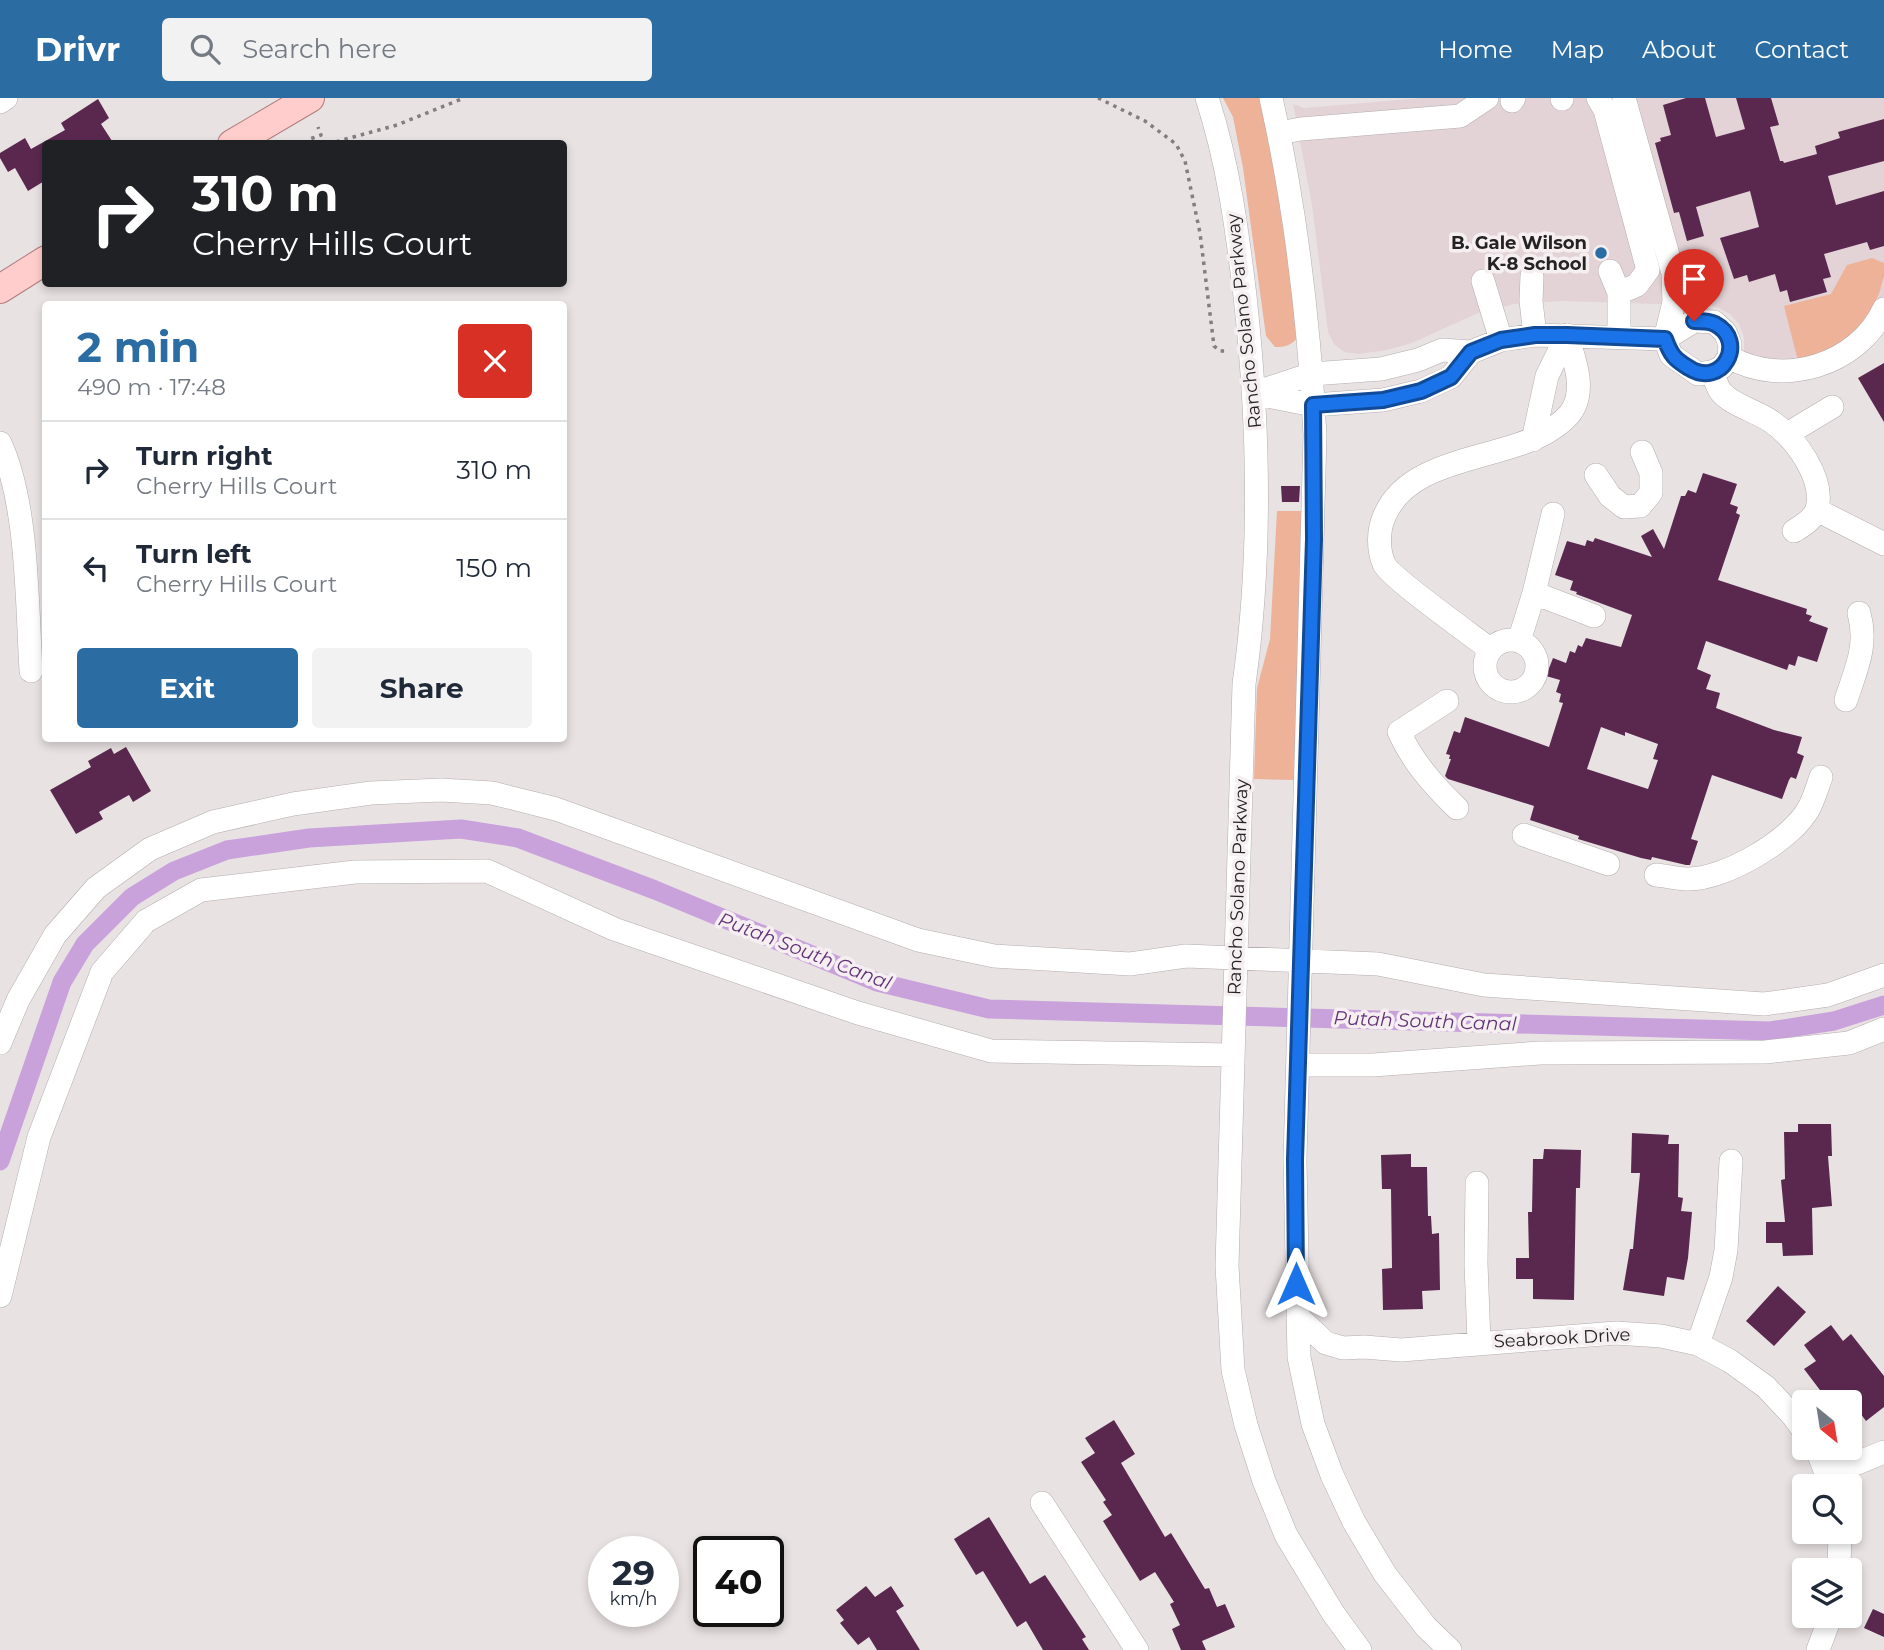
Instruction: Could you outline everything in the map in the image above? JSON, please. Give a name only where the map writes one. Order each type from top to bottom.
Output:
[{"type":"main road","points":[[239,140],[310,98]]},
{"type":"main road","points":[[0,289],[42,263]]},
{"type":"street","points":[[0,102],[6,98]]},
{"type":"street","name":"Rancho Solano Parkway","points":[[1207,98],[1221,139],[1233,203],[1254,393],[1256,468],[1252,620],[1244,684],[1232,1052],[1227,1266],[1233,1370],[1264,1481],[1286,1535],[1333,1614],[1360,1650]]},
{"type":"street","points":[[1271,98],[1299,247],[1313,405],[1314,539],[1295,1160],[1299,1357],[1313,1424],[1332,1475],[1354,1522],[1385,1574],[1426,1627],[1450,1650]]},
{"type":"street","points":[[1279,134],[1301,129],[1460,116],[1487,98]]},
{"type":"street","points":[[1598,98],[1605,110],[1648,270],[1637,285],[1619,293]]},
{"type":"street","points":[[1624,98],[1673,273],[1674,302],[1665,339],[1671,355],[1699,374],[1721,365],[1798,371],[1817,366],[1849,351],[1875,325],[1884,309]]},
{"type":"street","points":[[1610,271],[1619,293],[1619,337]]},
{"type":"street","points":[[1532,276],[1531,301],[1535,335]]},
{"type":"street","points":[[1483,281],[1501,340]]},
{"type":"street","points":[[1254,393],[1311,374],[1381,369],[1418,360],[1442,350],[1471,352],[1501,340],[1535,335],[1665,339],[1694,321],[1714,323],[1725,332],[1730,344],[1721,365],[1720,391],[1731,400],[1755,410],[1787,434],[1810,466],[1818,489],[1816,510],[1807,522],[1794,531]]},
{"type":"street","points":[[1533,440],[1547,376],[1567,335]]},
{"type":"street","points":[[1491,650],[1384,565],[1378,531],[1390,503],[1406,485],[1439,469],[1533,440],[1559,425],[1574,407],[1579,377],[1567,335]]},
{"type":"street","points":[[1254,393],[1313,405],[1383,400],[1421,391],[1451,377],[1471,352]]},
{"type":"street","points":[[1787,434],[1832,407]]},
{"type":"street","points":[[0,443],[19,507],[31,671]]},
{"type":"street","points":[[1596,475],[1610,496],[1624,507],[1640,506],[1651,493],[1651,473],[1642,452]]},
{"type":"street","points":[[1816,510],[1884,544]]},
{"type":"street","points":[[1519,641],[1534,593],[1552,514]]},
{"type":"street","points":[[1534,593],[1594,616]]},
{"type":"street","points":[[1846,701],[1863,646],[1864,629],[1859,613]]},
{"type":"street","points":[[1504,641],[1519,641],[1533,651],[1537,668],[1530,684],[1515,692],[1498,688],[1487,675],[1487,658],[1491,650],[1504,641]]},
{"type":"street","points":[[1447,701],[1399,732],[1431,783],[1457,808]]},
{"type":"street","points":[[1656,875],[1691,879],[1724,871],[1756,855],[1783,837],[1808,811],[1821,778]]},
{"type":"street","points":[[0,1043],[18,1000],[55,935],[96,888],[150,849],[213,822],[293,804],[371,793],[441,790],[492,793],[556,809],[918,940],[994,956],[1130,964],[1186,956],[1236,966],[1301,970],[1378,964],[1484,985],[1763,1004],[1828,995],[1884,975]]},
{"type":"street","points":[[1524,835],[1608,864]]},
{"type":"street","points":[[0,1296],[39,1138],[102,972],[146,921],[201,890],[355,872],[487,871],[614,929],[858,1013],[991,1051],[1232,1052]]},
{"type":"street","points":[[1298,1055],[1373,1065],[1541,1053],[1765,1052],[1849,1043],[1884,1029]]},
{"type":"street","points":[[1698,1344],[1721,1277],[1726,1251],[1731,1161]]},
{"type":"street","points":[[1477,1183],[1479,1342]]},
{"type":"street","name":"Seabrook Drive","points":[[1298,1317],[1326,1343],[1343,1348],[1401,1350],[1616,1333],[1661,1336],[1698,1344],[1730,1361],[1766,1387],[1792,1414]]},
{"type":"street","points":[[1842,1474],[1884,1452]]},
{"type":"street","points":[[1042,1503],[1137,1650]]},
{"type":"street","points":[[1818,1650],[1826,1628]]},
{"type":"path","points":[[343,140],[397,125],[464,98]]},
{"type":"path","points":[[1098,98],[1145,121],[1176,144],[1185,161],[1200,233],[1214,346],[1220,351],[1229,351]]},
{"type":"path","points":[[309,140],[321,135],[318,127]]},
{"type":"shaded area","points":[[1223,98],[1261,98],[1285,217],[1297,338],[1284,346],[1275,347],[1266,336],[1243,168],[1233,117]]},
{"type":"shaded area","name":"B. Gale Wilson K-8 School","points":[[1422,98],[1884,98],[1884,329],[1776,380],[1735,374],[1744,354],[1744,338],[1739,324],[1730,314],[1714,306],[1562,301],[1514,304],[1478,313],[1412,343],[1359,354],[1344,352],[1334,344],[1328,332],[1312,205],[1293,104],[1304,108]]},
{"type":"shaded area","points":[[1872,258],[1884,263],[1884,276],[1866,321],[1836,349],[1798,361],[1784,306],[1831,294],[1847,265]]},
{"type":"shaded area","points":[[1277,511],[1304,511],[1296,780],[1254,779],[1257,688],[1270,639]]},
{"type":"building","points":[[1686,98],[1705,98],[1716,137],[1745,129],[1736,98],[1771,98],[1779,125],[1770,127],[1780,161],[1784,163],[1817,154],[1815,146],[1840,138],[1838,132],[1884,119],[1884,161],[1828,176],[1836,205],[1884,191],[1884,246],[1870,250],[1867,242],[1824,254],[1831,277],[1823,279],[1827,292],[1790,302],[1787,290],[1780,292],[1775,274],[1749,282],[1747,275],[1734,279],[1720,238],[1759,227],[1750,191],[1696,207],[1704,236],[1687,241],[1679,212],[1674,213],[1655,143],[1661,141],[1660,138],[1671,135],[1663,105]]},
{"type":"building","points":[[98,99],[109,118],[101,124],[111,140],[47,140],[65,130],[61,123]]},
{"type":"building","points":[[25,138],[31,149],[42,143],[42,182],[28,191],[15,168],[8,172],[0,153]]},
{"type":"building","points":[[1884,363],[1884,422],[1858,378]]},
{"type":"building","points":[[1703,473],[1737,484],[1730,504],[1738,507],[1736,513],[1740,515],[1718,580],[1807,609],[1806,614],[1812,616],[1809,621],[1828,628],[1817,662],[1798,656],[1795,666],[1789,664],[1787,670],[1706,641],[1697,669],[1711,675],[1706,689],[1720,693],[1716,708],[1774,730],[1802,737],[1797,753],[1804,756],[1796,779],[1791,777],[1782,799],[1712,775],[1691,839],[1698,841],[1690,865],[1686,865],[1652,857],[1651,860],[1641,858],[1578,839],[1579,836],[1530,820],[1534,806],[1448,779],[1445,776],[1451,759],[1450,755],[1446,754],[1454,731],[1460,733],[1465,717],[1549,747],[1563,703],[1559,702],[1561,694],[1556,692],[1560,680],[1546,676],[1553,658],[1566,663],[1570,651],[1575,653],[1578,645],[1582,647],[1586,638],[1621,647],[1632,615],[1576,594],[1577,592],[1570,590],[1573,581],[1555,575],[1567,541],[1585,546],[1587,540],[1593,542],[1595,538],[1652,557],[1641,536],[1653,529],[1664,549],[1681,496],[1685,496],[1688,490],[1696,493]],"holes":[[[1601,727],[1625,736],[1625,732],[1658,744],[1653,759],[1658,760],[1648,789],[1587,769]]]},
{"type":"building","points":[[1281,486],[1300,486],[1299,502],[1282,502]]},
{"type":"building","points":[[126,747],[151,791],[133,802],[129,795],[99,812],[103,819],[76,834],[50,790],[91,767],[88,761],[111,748],[114,754]]},
{"type":"building","points":[[1798,1124],[1831,1124],[1832,1156],[1828,1156],[1832,1206],[1812,1208],[1813,1255],[1783,1256],[1782,1243],[1766,1243],[1766,1222],[1785,1222],[1781,1180],[1785,1179],[1784,1132],[1798,1132]]},
{"type":"building","points":[[1632,1133],[1669,1135],[1668,1144],[1679,1144],[1678,1197],[1683,1198],[1681,1211],[1692,1212],[1688,1258],[1684,1280],[1667,1277],[1664,1296],[1623,1290],[1630,1249],[1633,1249],[1640,1173],[1631,1173]]},
{"type":"building","points":[[1544,1149],[1581,1150],[1580,1188],[1576,1188],[1574,1300],[1533,1299],[1533,1279],[1516,1279],[1516,1258],[1529,1258],[1528,1212],[1532,1212],[1533,1159],[1543,1159]]},
{"type":"building","points":[[1411,1154],[1411,1167],[1427,1167],[1428,1216],[1431,1216],[1432,1234],[1439,1233],[1440,1290],[1422,1291],[1423,1309],[1383,1310],[1382,1269],[1392,1268],[1391,1189],[1382,1189],[1381,1155]]},
{"type":"building","points":[[1778,1286],[1806,1312],[1774,1346],[1746,1321]]},
{"type":"building","points":[[1831,1325],[1843,1341],[1851,1334],[1884,1376],[1884,1407],[1866,1421],[1862,1416],[1862,1390],[1820,1390],[1804,1369],[1816,1361],[1804,1345]]},
{"type":"building","points":[[1114,1420],[1135,1454],[1121,1463],[1165,1537],[1171,1533],[1205,1589],[1209,1588],[1217,1607],[1225,1604],[1235,1627],[1202,1641],[1206,1650],[1181,1650],[1172,1629],[1180,1625],[1170,1604],[1174,1602],[1155,1572],[1140,1581],[1103,1521],[1112,1515],[1103,1502],[1106,1500],[1081,1462],[1095,1453],[1085,1438]]},
{"type":"building","points":[[989,1517],[1030,1584],[1045,1575],[1086,1637],[1082,1639],[1089,1650],[1043,1650],[1026,1621],[1017,1627],[983,1571],[976,1575],[954,1539]]},
{"type":"building","points":[[866,1586],[875,1597],[891,1586],[904,1606],[896,1611],[920,1650],[877,1650],[869,1637],[858,1645],[840,1623],[844,1620],[836,1610]]},
{"type":"building","points":[[1873,1609],[1884,1614],[1884,1637],[1864,1628]]},
{"type":"waterway","name":"Putah South Canal","points":[[0,1161],[62,982],[85,944],[132,897],[174,871],[227,850],[309,838],[461,829],[518,838],[655,890],[877,982],[989,1009],[1770,1031],[1834,1021],[1884,1005]]},
{"type":"place","name":"B. Gale Wilson K-8 School","points":[[1601,253]]},
{"type":"route","points":[[1296,1284],[1295,1160],[1314,539],[1313,405],[1383,400],[1421,391],[1451,377],[1471,352],[1501,340],[1535,335],[1665,339],[1671,355],[1685,366],[1699,374],[1712,372],[1722,367],[1729,357],[1730,344],[1725,332],[1714,323],[1694,321]]}]
